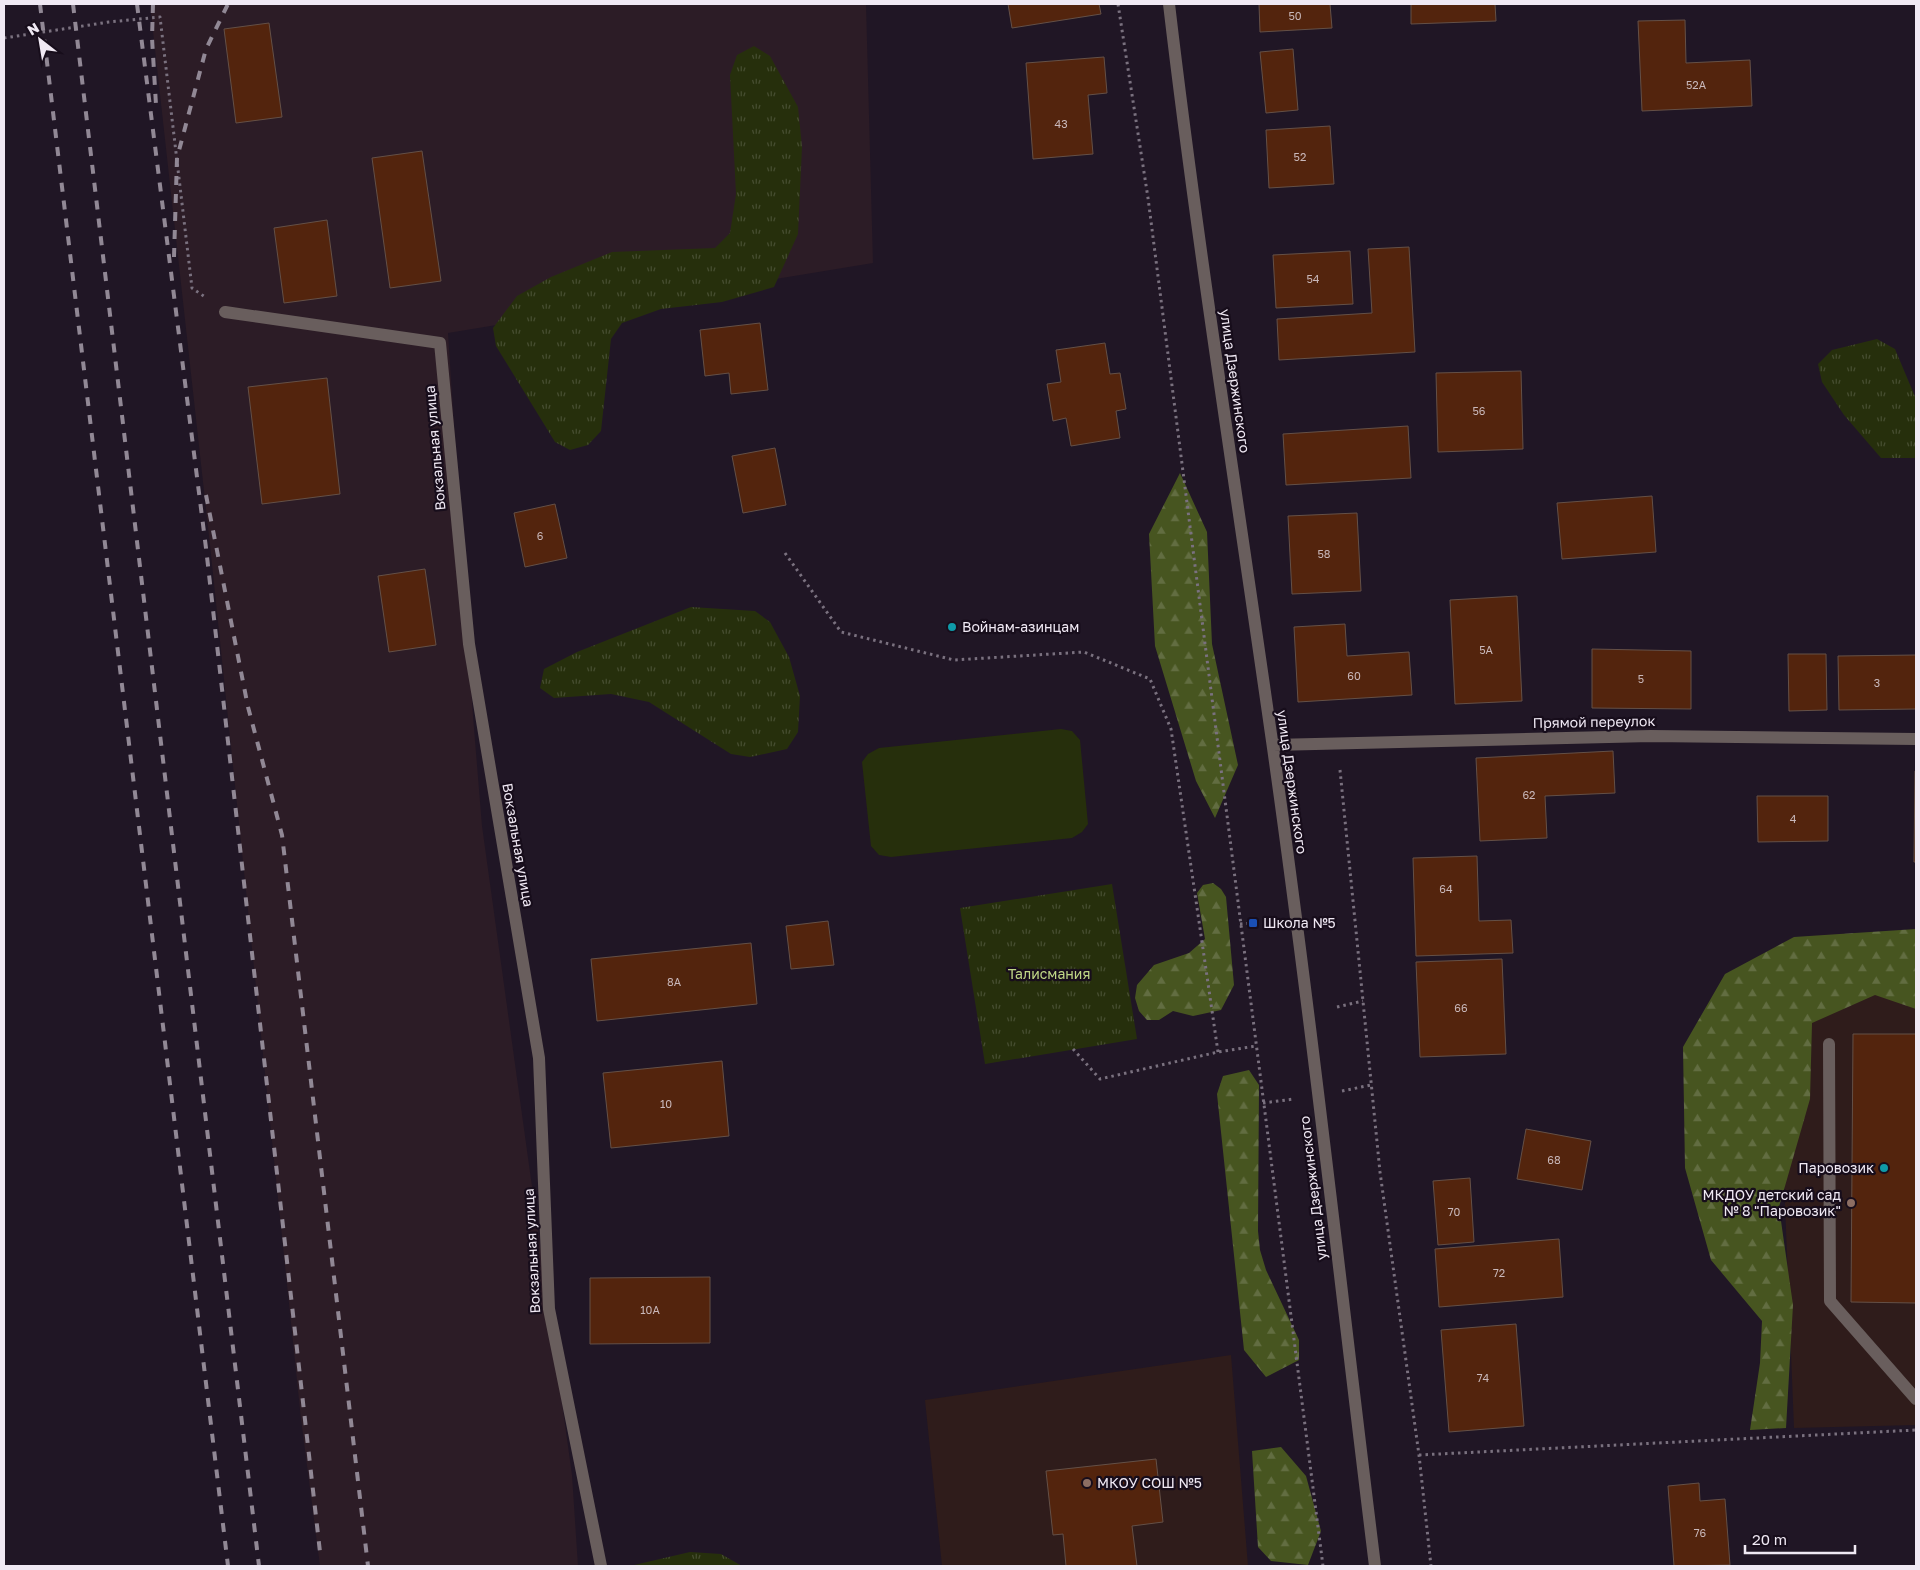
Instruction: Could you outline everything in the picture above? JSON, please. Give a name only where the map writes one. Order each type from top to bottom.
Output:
[{"type":"street","name":"улица Дзержинского","points":[[1169,4],[1186,150],[1273,745],[1308,1010],[1375,1566]]},
{"type":"street","name":"Вокзальная улица","points":[[225,312],[440,342],[469,644],[539,1058],[549,1309],[601,1566]]},
{"type":"street","name":"Прямой переулок","points":[[1273,745],[1651,736],[1916,739]]},
{"type":"street","points":[[1829,1044],[1830,1301],[1916,1398]]},
{"type":"path","points":[[1118,4],[1148,198],[1323,1566]]},
{"type":"path","points":[[4,38],[109,22],[160,17],[192,288],[225,312]]},
{"type":"path","points":[[785,553],[841,632],[954,660],[1084,652],[1150,679],[1171,729],[1218,1052]]},
{"type":"path","points":[[1337,744],[1380,1172],[1419,1455],[1431,1566]]},
{"type":"path","points":[[1240,924],[1253,923]]},
{"type":"path","points":[[1337,1007],[1363,1001]]},
{"type":"path","points":[[1073,1049],[1100,1079],[1218,1052],[1256,1046]]},
{"type":"path","points":[[1419,1455],[1916,1430]]},
{"type":"shaded area","points":[[150,4],[866,4],[873,263],[448,333],[482,826],[572,1475],[578,1566],[320,1566],[301,1419],[210,545]]},
{"type":"shaded area","name":"МКДОУ детский сад № 8 \"Паровозик\"","points":[[1776,980],[1916,980],[1916,1425],[1794,1428]]},
{"type":"shaded area","name":"МКОУ СОШ №5","points":[[1231,1355],[1248,1566],[942,1566],[925,1400]]},
{"type":"green space","points":[[754,46],[770,56],[798,107],[802,147],[798,234],[774,287],[722,302],[661,309],[622,323],[611,339],[601,431],[588,445],[570,450],[555,442],[496,346],[493,328],[517,296],[551,277],[612,252],[715,248],[730,233],[736,194],[730,75],[737,55]]},
{"type":"green space","points":[[1877,339],[1895,349],[1916,399],[1915,458],[1881,458],[1844,415],[1822,382],[1818,364],[1832,350]]},
{"type":"green space","points":[[1180,473],[1207,532],[1212,644],[1238,765],[1215,818],[1196,781],[1155,646],[1149,534]]},
{"type":"green space","points":[[691,607],[755,611],[770,622],[789,657],[800,696],[798,732],[787,749],[750,757],[731,754],[649,702],[611,694],[554,698],[540,688],[544,669],[577,652]]},
{"type":"green space","points":[[1061,729],[1072,731],[1080,740],[1088,824],[1082,832],[1072,838],[891,857],[879,855],[871,846],[862,762],[868,754],[879,748]]},
{"type":"green space","points":[[1213,883],[1221,889],[1226,897],[1234,985],[1221,1010],[1193,1016],[1173,1011],[1159,1020],[1147,1020],[1139,1011],[1135,998],[1137,985],[1154,965],[1189,953],[1205,939],[1197,893],[1203,885]]},
{"type":"green space","name":"Талисмания","points":[[1112,884],[1137,1039],[985,1064],[960,908]]},
{"type":"green space","points":[[1916,929],[1916,1009],[1875,995],[1812,1023],[1810,1099],[1779,1207],[1793,1305],[1786,1428],[1750,1430],[1760,1363],[1762,1321],[1711,1260],[1685,1168],[1683,1047],[1725,974],[1794,937]]},
{"type":"green space","points":[[1249,1070],[1259,1085],[1258,1231],[1260,1250],[1266,1270],[1299,1340],[1299,1360],[1266,1377],[1244,1350],[1217,1094],[1223,1076]]},
{"type":"green space","points":[[1281,1447],[1306,1476],[1321,1531],[1308,1565],[1271,1561],[1258,1547],[1252,1451]]},
{"type":"green space","points":[[690,1552],[721,1554],[742,1566],[630,1566]]},
{"type":"building","points":[[1008,4],[1099,4],[1101,14],[1012,28]]},
{"type":"building","points":[[1259,4],[1330,4],[1332,28],[1260,32]]},
{"type":"building","points":[[1411,4],[1495,4],[1496,21],[1411,24]]},
{"type":"building","points":[[1685,20],[1686,63],[1750,60],[1752,106],[1642,111],[1638,21]]},
{"type":"building","points":[[269,23],[282,117],[236,123],[224,29]]},
{"type":"building","points":[[1293,49],[1298,110],[1266,113],[1260,52]]},
{"type":"building","points":[[1104,57],[1107,93],[1088,95],[1093,154],[1033,159],[1026,63]]},
{"type":"building","points":[[1330,126],[1334,184],[1269,188],[1266,130]]},
{"type":"building","points":[[422,151],[441,281],[390,288],[372,158]]},
{"type":"building","points":[[327,220],[337,296],[284,303],[274,228]]},
{"type":"building","points":[[1409,247],[1415,352],[1279,360],[1277,319],[1372,313],[1368,249]]},
{"type":"building","points":[[1350,251],[1353,304],[1276,308],[1273,255]]},
{"type":"building","points":[[760,323],[768,390],[731,394],[729,373],[705,376],[700,330]]},
{"type":"building","points":[[1105,343],[1110,374],[1120,373],[1126,409],[1116,411],[1120,438],[1071,446],[1066,418],[1053,421],[1047,384],[1061,382],[1056,350]]},
{"type":"building","points":[[1521,371],[1523,449],[1438,452],[1436,373]]},
{"type":"building","points":[[327,378],[340,494],[262,504],[248,387]]},
{"type":"building","points":[[1408,426],[1411,478],[1286,485],[1283,434]]},
{"type":"building","points":[[775,448],[786,505],[743,513],[732,456]]},
{"type":"building","points":[[1652,496],[1656,552],[1562,559],[1557,503]]},
{"type":"building","points":[[555,504],[567,558],[525,567],[514,513]]},
{"type":"building","points":[[1357,513],[1361,591],[1292,594],[1288,516]]},
{"type":"building","points":[[425,569],[436,645],[389,652],[378,576]]},
{"type":"building","points":[[1517,596],[1522,701],[1455,704],[1450,600]]},
{"type":"building","points":[[1345,624],[1347,656],[1409,652],[1412,695],[1298,702],[1294,627]]},
{"type":"building","points":[[1592,649],[1691,651],[1691,709],[1592,708]]},
{"type":"building","points":[[1788,654],[1826,654],[1827,710],[1789,711]]},
{"type":"building","points":[[1916,655],[1916,709],[1839,710],[1838,656]]},
{"type":"building","points":[[1613,751],[1615,793],[1545,796],[1547,838],[1480,841],[1476,758]]},
{"type":"building","points":[[1915,771],[1916,862],[1914,862]]},
{"type":"building","points":[[1757,796],[1828,796],[1828,841],[1758,842]]},
{"type":"building","points":[[1477,856],[1479,921],[1511,920],[1513,953],[1416,956],[1413,858]]},
{"type":"building","points":[[828,921],[834,965],[791,969],[786,926]]},
{"type":"building","points":[[751,943],[757,1004],[597,1021],[591,959]]},
{"type":"building","points":[[1502,959],[1506,1054],[1420,1057],[1416,962]]},
{"type":"building","name":"Паровозик","points":[[1853,1034],[1916,1034],[1916,1303],[1851,1302]]},
{"type":"building","points":[[722,1061],[729,1136],[611,1148],[603,1073]]},
{"type":"building","points":[[1526,1129],[1591,1141],[1582,1190],[1517,1179]]},
{"type":"building","points":[[1470,1178],[1474,1242],[1438,1245],[1433,1181]]},
{"type":"building","points":[[1559,1239],[1563,1297],[1439,1307],[1435,1249]]},
{"type":"building","points":[[710,1277],[710,1343],[590,1344],[590,1278]]},
{"type":"building","points":[[1516,1324],[1524,1426],[1449,1432],[1441,1330]]},
{"type":"building","name":"МКОУ СОШ №5","points":[[1156,1459],[1163,1522],[1132,1526],[1137,1566],[1066,1566],[1063,1534],[1053,1535],[1046,1471]]},
{"type":"building","points":[[1699,1483],[1700,1501],[1725,1499],[1730,1565],[1674,1566],[1668,1486]]},
{"type":"railway","points":[[40,4],[228,1566]]},
{"type":"railway","points":[[73,4],[259,1566]]},
{"type":"railway","points":[[137,4],[206,548],[320,1552]]},
{"type":"railway","points":[[153,4],[152,38],[156,105]]},
{"type":"railway","points":[[174,257],[177,158],[206,49],[228,4]]},
{"type":"railway","points":[[206,495],[248,707],[282,835],[368,1566]]},
{"type":"place","name":"Войнам-азинцам","points":[[952,627]]},
{"type":"place","name":"Школа №5","points":[[1253,923]]},
{"type":"place","name":"Паровозик","points":[[1884,1168]]},
{"type":"place","name":"МКДОУ детский сад № 8 \"Паровозик\"","points":[[1851,1203]]},
{"type":"place","name":"МКОУ СОШ №5","points":[[1087,1483]]}]
